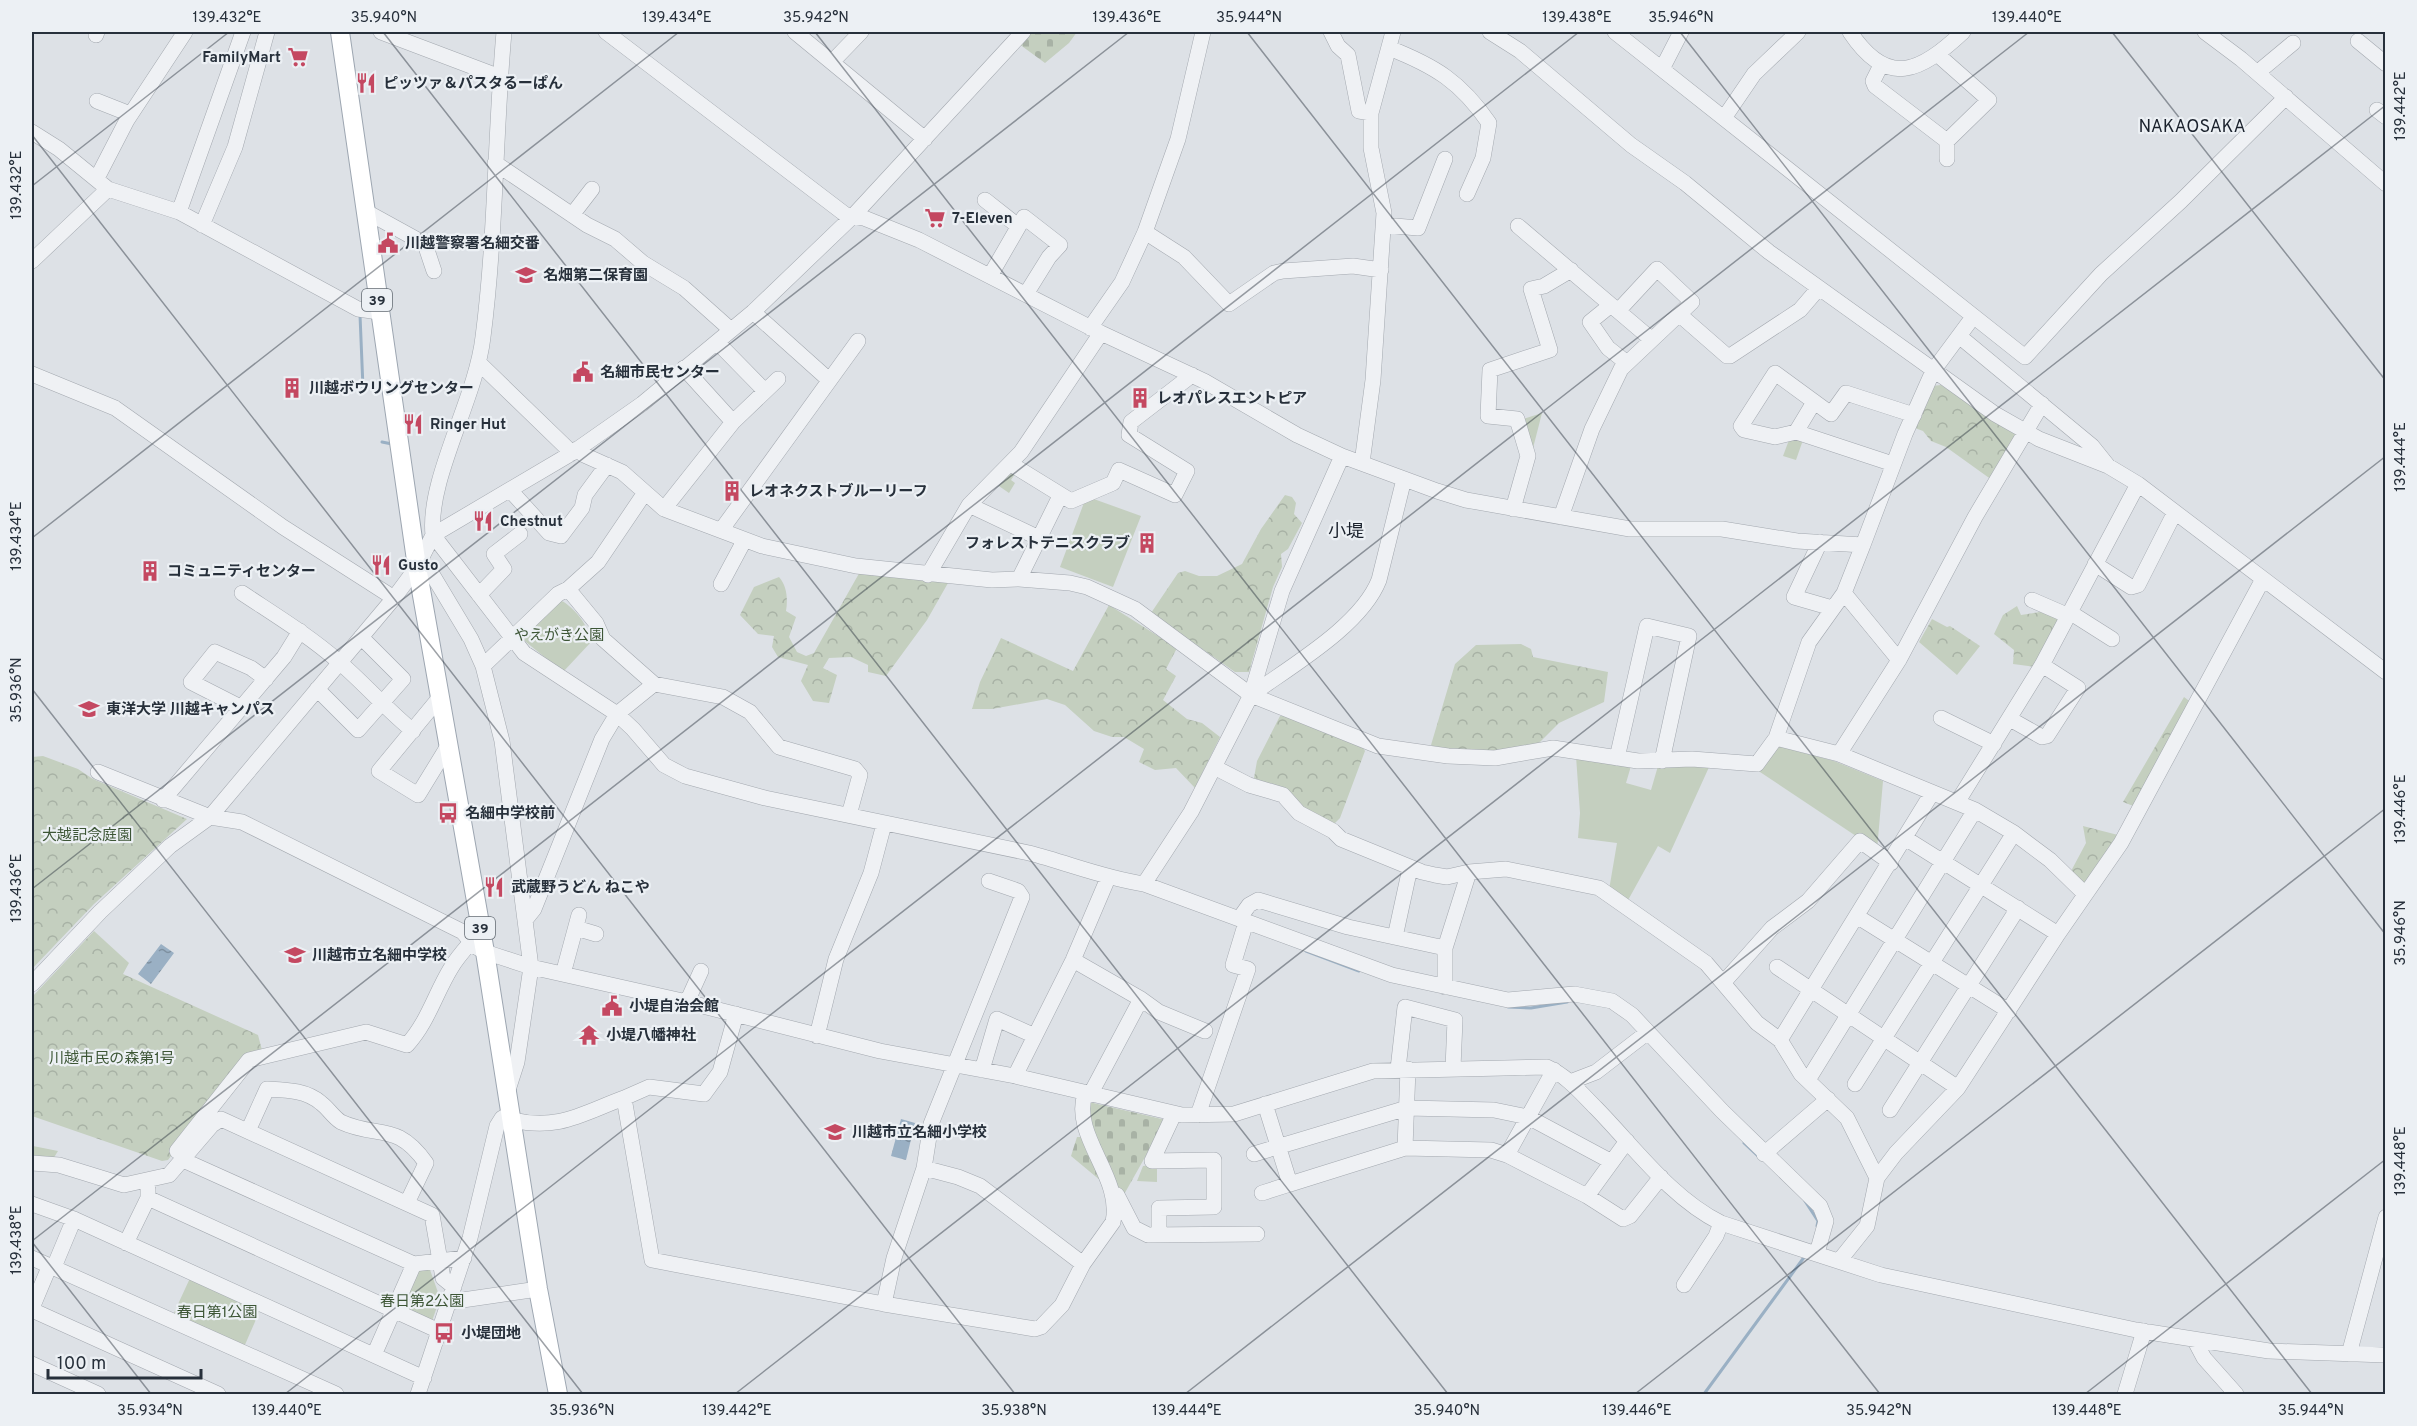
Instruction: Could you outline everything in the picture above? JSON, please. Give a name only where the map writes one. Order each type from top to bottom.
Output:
[{"type":"main road","name":"39","points":[[340,32],[417,567],[448,746],[478,947],[512,1117],[538,1289],[558,1395]]},
{"type":"street","points":[[32,261],[103,184],[130,114],[185,32]]},
{"type":"street","points":[[179,212],[243,32]]},
{"type":"street","points":[[202,225],[235,147],[267,32]]},
{"type":"street","points":[[381,32],[500,77]]},
{"type":"street","points":[[504,32],[484,327],[479,363],[440,480],[431,516],[433,535],[479,595],[508,642],[617,714],[664,765],[685,776],[765,798],[1068,862],[1108,878],[1144,884],[1392,975],[1517,1001],[1574,994],[1612,1001],[1632,1015],[1645,1034],[1764,1154],[1820,1206],[1826,1221],[1817,1253]]},
{"type":"street","points":[[606,32],[846,215],[919,240],[1096,330],[1192,375],[1297,435],[1342,456],[1466,500],[1630,529],[1722,529],[1820,542],[1863,545]]},
{"type":"street","points":[[795,32],[925,140]]},
{"type":"street","points":[[832,62],[861,32]]},
{"type":"street","points":[[32,984],[100,912],[155,860],[210,817],[394,598],[417,567],[433,535],[574,451],[642,404],[753,312],[853,216],[1023,32]]},
{"type":"street","points":[[928,575],[969,505],[1011,464],[1096,330],[1122,282],[1145,232],[1178,139],[1203,32]]},
{"type":"street","points":[[1331,32],[1338,46],[1348,54],[1359,111],[1371,113]]},
{"type":"street","points":[[1362,463],[1368,427],[1384,225],[1384,213],[1371,148],[1371,113],[1393,32]]},
{"type":"street","points":[[1490,32],[1520,51],[1631,145],[1685,183],[1722,215],[1818,289],[1933,371],[2025,432],[2108,466],[2138,484],[2384,669]]},
{"type":"street","points":[[1616,32],[2025,357],[2101,274],[2181,201],[2286,97]]},
{"type":"street","points":[[1662,69],[1681,32]]},
{"type":"street","points":[[1724,117],[1754,74],[1798,32]]},
{"type":"street","points":[[1850,32],[1864,52],[1881,65],[1910,67],[1938,55],[1963,32]]},
{"type":"street","points":[[2205,32],[2258,73],[2385,184]]},
{"type":"street","points":[[2358,41],[2385,64]]},
{"type":"street","points":[[2258,73],[2293,43]]},
{"type":"street","points":[[1389,48],[1423,61],[1458,84],[1489,123],[1483,158],[1467,194]]},
{"type":"street","points":[[1938,55],[1989,100],[1947,141],[1947,159]]},
{"type":"street","points":[[1881,65],[1873,81],[1875,86],[1909,109],[1947,141]]},
{"type":"street","points":[[97,101],[130,114]]},
{"type":"street","points":[[32,132],[59,149],[103,184],[179,212],[358,309],[379,312]]},
{"type":"street","points":[[1384,225],[1418,228],[1445,159]]},
{"type":"street","points":[[495,163],[572,215],[615,240],[643,263],[684,288],[731,330]]},
{"type":"street","points":[[572,215],[592,189]]},
{"type":"street","points":[[985,200],[1018,226]]},
{"type":"street","points":[[365,211],[424,244],[434,271]]},
{"type":"street","points":[[990,276],[1024,217],[1060,244],[1026,294]]},
{"type":"street","points":[[1518,226],[1651,339]]},
{"type":"street","points":[[1145,232],[1184,257],[1229,304],[1274,273],[1353,266],[1381,270]]},
{"type":"street","points":[[1513,509],[1528,456],[1517,419],[1488,417],[1490,370],[1550,350],[1531,289],[1544,286],[1571,270]]},
{"type":"street","points":[[1562,517],[1592,429],[1615,378],[1651,339],[1692,302],[1657,270],[1614,308],[1590,322],[1608,348],[1627,363]]},
{"type":"street","points":[[1680,315],[1727,356],[1730,356],[1800,310],[1818,289]]},
{"type":"street","points":[[753,312],[829,380]]},
{"type":"street","points":[[479,363],[574,451],[622,472],[644,494],[664,509],[722,529],[744,540],[797,556],[928,575],[1070,583],[1135,609],[1251,694],[1358,739],[1400,751],[1495,758],[1552,748],[1617,758],[1662,761],[1715,760],[1751,765],[1759,762],[1776,738],[1809,642],[1844,593],[1893,464],[1933,371],[1973,317]]},
{"type":"street","points":[[1959,336],[2092,446],[2108,466]]},
{"type":"street","points":[[722,529],[858,341]]},
{"type":"street","points":[[717,342],[765,391]]},
{"type":"street","points":[[684,368],[733,422]]},
{"type":"street","points":[[1893,464],[1796,432],[1775,437],[1744,430],[1741,426],[1775,373],[1831,414],[1846,393],[1914,415]]},
{"type":"street","points":[[32,374],[115,408],[283,527],[394,598]]},
{"type":"street","points":[[1011,464],[1071,501],[1113,483],[1119,470],[1175,495],[1187,471],[1129,435],[1131,422],[1192,375]]},
{"type":"street","points":[[664,509],[733,422],[778,379]]},
{"type":"street","points":[[1796,432],[1814,402]]},
{"type":"street","points":[[1839,754],[1899,660],[1970,525],[2042,405]]},
{"type":"street","points":[[1144,884],[1191,812],[1251,694],[1282,591],[1342,456]]},
{"type":"street","points":[[510,490],[549,533],[561,536],[582,508],[585,495],[608,465]]},
{"type":"street","points":[[1251,694],[1331,635],[1360,610],[1372,595],[1379,580],[1404,479]]},
{"type":"street","points":[[1958,801],[2042,665],[2138,484]]},
{"type":"street","points":[[483,666],[558,594],[568,589],[598,562],[644,494]]},
{"type":"street","points":[[1019,579],[1060,496]]},
{"type":"street","points":[[969,505],[1039,538]]},
{"type":"street","points":[[2096,564],[2131,587],[2138,585],[2175,512]]},
{"type":"street","points":[[479,595],[504,569],[494,554],[520,534]]},
{"type":"street","points":[[721,584],[744,540]]},
{"type":"street","points":[[1820,542],[1794,597],[1832,608]]},
{"type":"street","points":[[417,567],[432,574],[471,639],[483,666],[502,741],[531,967],[518,1062],[507,1094]]},
{"type":"street","points":[[1839,1261],[1867,1226],[1877,1178],[1896,1153],[1958,1088],[2058,934],[2121,843],[2263,579]]},
{"type":"street","points":[[568,589],[596,623],[603,639],[654,684],[723,697],[750,712],[779,747],[855,770],[860,776],[849,815]]},
{"type":"street","points":[[242,593],[300,631],[339,662],[381,704],[413,731]]},
{"type":"street","points":[[1844,593],[1899,660]]},
{"type":"street","points":[[2032,600],[2070,615],[2112,639]]},
{"type":"street","points":[[1617,758],[1647,626],[1689,636],[1662,761]]},
{"type":"street","points":[[163,800],[284,657],[300,631]]},
{"type":"street","points":[[317,689],[358,730],[381,704],[402,679],[361,637]]},
{"type":"street","points":[[240,707],[191,682],[215,652],[251,668],[266,679]]},
{"type":"street","points":[[2010,719],[2042,737],[2047,736],[2078,688],[2042,665]]},
{"type":"street","points":[[526,919],[534,909],[602,739],[617,714],[654,684]]},
{"type":"street","points":[[440,697],[379,771],[418,795],[448,746]]},
{"type":"street","points":[[1941,718],[1994,744]]},
{"type":"street","points":[[1776,738],[1839,754],[1932,793],[1958,801],[2014,833],[2050,860],[2085,894]]},
{"type":"street","points":[[1214,767],[1248,784],[1283,795],[1299,813],[1334,831],[1341,839],[1410,868],[1447,877],[1469,872],[1506,869],[1599,888],[1706,963],[1757,1023],[1780,1040],[1808,1080],[1847,1118],[1877,1178]]},
{"type":"street","points":[[98,772],[210,817],[242,822],[463,932],[478,947],[531,967],[687,1002],[880,1052],[1015,1076],[1174,1114],[1234,1113],[1373,1071],[1536,1066],[1554,1070],[1570,1082],[1661,1177],[1702,1212],[1721,1223],[1881,1275],[1979,1298],[2144,1331],[2195,1341],[2269,1351],[2385,1355]]},
{"type":"street","points":[[1780,1040],[1858,917],[1932,793]]},
{"type":"street","points":[[1808,1080],[1975,810]]},
{"type":"street","points":[[817,1036],[836,959],[871,873],[884,824]]},
{"type":"street","points":[[1855,1084],[2014,833]]},
{"type":"street","points":[[1905,838],[2058,934]]},
{"type":"street","points":[[1723,982],[1772,928],[1808,901],[1860,841],[1891,863]]},
{"type":"street","points":[[1395,937],[1410,868]]},
{"type":"street","points":[[1445,987],[1445,948],[1469,872]]},
{"type":"street","points":[[1015,1076],[1073,960],[1108,878]]},
{"type":"street","points":[[884,1304],[894,1258],[924,1168],[931,1124],[1022,897],[1018,891],[989,881]]},
{"type":"street","points":[[1198,1115],[1248,969],[1233,965],[1243,920],[1249,905],[1258,900],[1309,916],[1445,948]]},
{"type":"street","points":[[1890,1110],[2018,908]]},
{"type":"street","points":[[1858,917],[2009,1011]]},
{"type":"street","points":[[563,974],[577,921],[596,934]]},
{"type":"street","points":[[126,1243],[148,1198],[154,1179],[249,1060],[366,1032],[406,1045],[416,1034],[437,999],[451,968],[478,947]]},
{"type":"street","points":[[1073,960],[1142,999],[1159,1012],[1205,1030]]},
{"type":"street","points":[[1777,967],[1958,1088]]},
{"type":"street","points":[[687,1002],[701,971]]},
{"type":"street","points":[[1142,999],[1082,1103],[1095,1152],[1134,1228],[1148,1235],[1257,1234]]},
{"type":"street","points":[[1405,1148],[1407,1108],[1403,1069],[1405,1007],[1455,1020],[1453,1068]]},
{"type":"street","points":[[418,1395],[464,1258],[497,1126],[502,1118],[512,1117],[542,1125],[571,1121],[649,1087],[704,1094],[720,1072],[736,1014]]},
{"type":"street","points":[[982,1070],[997,1019],[1035,1036]]},
{"type":"street","points":[[1570,1082],[1596,1072],[1645,1034]]},
{"type":"street","points":[[1507,1155],[1554,1070]]},
{"type":"street","points":[[248,1131],[267,1089],[303,1093],[322,1103],[338,1120],[357,1128],[388,1131],[402,1138],[418,1151],[426,1163],[407,1203]]},
{"type":"street","points":[[624,1098],[652,1260],[884,1304],[1039,1329],[1062,1305],[1083,1264],[1113,1222],[1111,1184]]},
{"type":"street","points":[[1764,1154],[1828,1099]]},
{"type":"street","points":[[1265,1104],[1290,1184]]},
{"type":"street","points":[[1254,1154],[1407,1108],[1494,1110],[1528,1117],[1612,1162]]},
{"type":"street","points":[[1159,1235],[1159,1208],[1215,1207],[1214,1160],[1152,1161],[1174,1114]]},
{"type":"street","points":[[32,1163],[59,1165],[123,1185],[154,1179],[169,1175],[212,1125],[221,1119],[432,1215],[439,1262],[451,1295]]},
{"type":"street","points":[[1587,1196],[1627,1141]]},
{"type":"street","points":[[1262,1193],[1405,1148],[1491,1150],[1507,1155],[1587,1196],[1619,1218],[1627,1219],[1661,1177]]},
{"type":"street","points":[[183,1160],[414,1264],[464,1258]]},
{"type":"street","points":[[924,1168],[958,1177],[980,1186],[1083,1264]]},
{"type":"street","points":[[148,1198],[439,1331]]},
{"type":"street","points":[[32,1204],[74,1219],[424,1378]]},
{"type":"street","points":[[2349,1354],[2385,1217]]},
{"type":"street","points":[[74,1219],[32,1309],[218,1395]]},
{"type":"street","points":[[1684,1285],[1716,1236],[1721,1223]]},
{"type":"street","points":[[32,1258],[336,1395]]},
{"type":"street","points":[[374,1355],[414,1264]]},
{"type":"street","points":[[451,1295],[538,1289]]},
{"type":"street","points":[[2124,1395],[2144,1331]]},
{"type":"street","points":[[2195,1341],[2204,1358],[2236,1395]]},
{"type":"street","points":[[32,1364],[98,1395]]},
{"type":"green space","points":[[1030,32],[1077,32],[1069,43],[1045,63],[1019,44]]},
{"type":"green space","points":[[1941,385],[2017,435],[1992,480],[1946,447],[1931,441],[1923,431],[1912,427],[1932,386]]},
{"type":"green space","points":[[1542,413],[1532,452],[1520,420]]},
{"type":"green space","points":[[1796,438],[1803,440],[1796,460],[1783,456],[1789,440]]},
{"type":"green space","points":[[1010,470],[1015,474],[1011,480],[1015,483],[1009,493],[996,484]]},
{"type":"green space","points":[[1285,495],[1292,497],[1296,503],[1294,514],[1302,523],[1288,549],[1281,554],[1282,567],[1273,587],[1249,672],[1235,672],[1151,613],[1178,573],[1185,571],[1199,576],[1217,576],[1242,564],[1261,529]]},
{"type":"green space","points":[[1091,498],[1141,516],[1113,587],[1060,567],[1085,500]]},
{"type":"green space","points":[[861,570],[948,583],[927,620],[886,676],[868,672],[868,665],[851,657],[829,658],[823,668],[837,675],[829,703],[813,701],[801,681],[808,665],[778,657],[772,647],[774,636],[758,634],[740,615],[754,587],[779,577],[786,593],[786,611],[796,617],[789,637],[797,652],[806,656],[814,653]]},
{"type":"green space","name":"やえがき公園","points":[[558,599],[579,616],[592,641],[563,672],[521,638]]},
{"type":"green space","points":[[1109,605],[1177,648],[1166,669],[1176,676],[1163,700],[1187,719],[1202,723],[1220,737],[1195,788],[1176,768],[1155,770],[1139,762],[1144,749],[1124,737],[1112,737],[1094,731],[1065,705],[1047,699],[992,709],[972,709],[980,682],[1001,638],[1073,671]]},
{"type":"green space","points":[[2017,606],[2021,615],[2040,612],[2065,618],[2035,667],[2013,664],[2014,650],[1994,634],[2003,615]]},
{"type":"green space","points":[[1932,619],[1947,627],[1950,626],[1980,646],[1957,675],[1919,642]]},
{"type":"green space","points":[[1521,644],[1531,649],[1533,657],[1608,672],[1604,702],[1559,723],[1536,746],[1503,751],[1438,749],[1431,745],[1455,664],[1476,645]]},
{"type":"green space","points":[[2184,697],[2192,703],[2136,807],[2123,802]]},
{"type":"green space","points":[[1280,716],[1288,716],[1362,745],[1365,751],[1340,818],[1334,824],[1316,819],[1285,792],[1254,778],[1257,761]]},
{"type":"green space","points":[[1778,746],[1834,761],[1883,781],[1877,850],[1757,770]]},
{"type":"green space","name":"大越記念庭園","points":[[43,756],[78,769],[93,779],[187,819],[94,904],[32,969],[32,757]]},
{"type":"green space","points":[[1576,756],[1631,766],[1626,783],[1651,790],[1658,766],[1710,765],[1670,853],[1658,846],[1627,902],[1609,890],[1617,843],[1578,838],[1580,813]]},
{"type":"green space","points":[[2083,826],[2118,835],[2086,885],[2070,873],[2086,843]]},
{"type":"green space","name":"川越市民の森第1号","points":[[94,931],[129,963],[123,974],[258,1035],[263,1054],[242,1062],[168,1160],[162,1161],[32,1116],[32,997]]},
{"type":"green space","points":[[1089,1102],[1166,1120],[1122,1198],[1091,1129]]},
{"type":"green space","points":[[1077,1137],[1085,1137],[1107,1186],[1071,1156]]},
{"type":"green space","points":[[33,1146],[58,1151],[53,1159],[32,1158]]},
{"type":"green space","points":[[1157,1165],[1157,1182],[1137,1181],[1143,1166]]},
{"type":"green space","name":"春日第2公園","points":[[429,1267],[440,1298],[431,1324],[400,1310],[418,1269]]},
{"type":"green space","name":"春日第1公園","points":[[191,1276],[261,1308],[244,1347],[173,1315]]},
{"type":"water","points":[[161,944],[174,953],[151,984],[138,974]]},
{"type":"water","points":[[901,1119],[915,1123],[906,1160],[891,1156]]},
{"type":"waterway","points":[[360,315],[363,388]]},
{"type":"waterway","points":[[382,442],[392,444]]},
{"type":"waterway","points":[[1306,951],[1359,971]]},
{"type":"waterway","points":[[1508,1007],[1531,1008],[1567,1002]]},
{"type":"waterway","points":[[1744,1143],[1759,1157]]},
{"type":"waterway","points":[[1805,1201],[1818,1221],[1817,1226]]},
{"type":"waterway","points":[[1704,1394],[1805,1256]]},
{"type":"place","name":"FamilyMart","points":[[298,57]]},
{"type":"place","name":"ピッツァ＆パスタるーぱん","points":[[366,83]]},
{"type":"place","name":"7-Eleven","points":[[935,218]]},
{"type":"place","name":"川越警察署名細交番","points":[[388,243]]},
{"type":"place","name":"名畑第二保育園","points":[[526,275]]},
{"type":"place","name":"名細市民センター","points":[[583,372]]},
{"type":"place","name":"川越ボウリングセンター","points":[[292,388]]},
{"type":"place","name":"レオパレスエントピア","points":[[1140,398]]},
{"type":"place","name":"Ringer Hut","points":[[413,424]]},
{"type":"place","name":"レオネクストブルーリーフ","points":[[732,491]]},
{"type":"place","name":"Chestnut","points":[[483,521]]},
{"type":"place","name":"フォレストテニスクラブ","points":[[1147,543]]},
{"type":"place","name":"Gusto","points":[[381,565]]},
{"type":"place","name":"コミュニティセンター","points":[[150,571]]},
{"type":"place","name":"東洋大学 川越キャンパス","points":[[89,709]]},
{"type":"place","name":"名細中学校前","points":[[448,813]]},
{"type":"place","name":"武蔵野うどん ねこや","points":[[494,887]]},
{"type":"place","name":"川越市立名細中学校","points":[[295,955]]},
{"type":"place","name":"小堤自治会館","points":[[612,1006]]},
{"type":"place","name":"小堤八幡神社","points":[[589,1035]]},
{"type":"place","name":"川越市立名細小学校","points":[[835,1132]]},
{"type":"place","name":"小堤団地","points":[[444,1333]]},
{"type":"district","name":"NAKAOSAKA","points":[[2192,126]]},
{"type":"district","name":"小堤","points":[[1346,531]]}]
